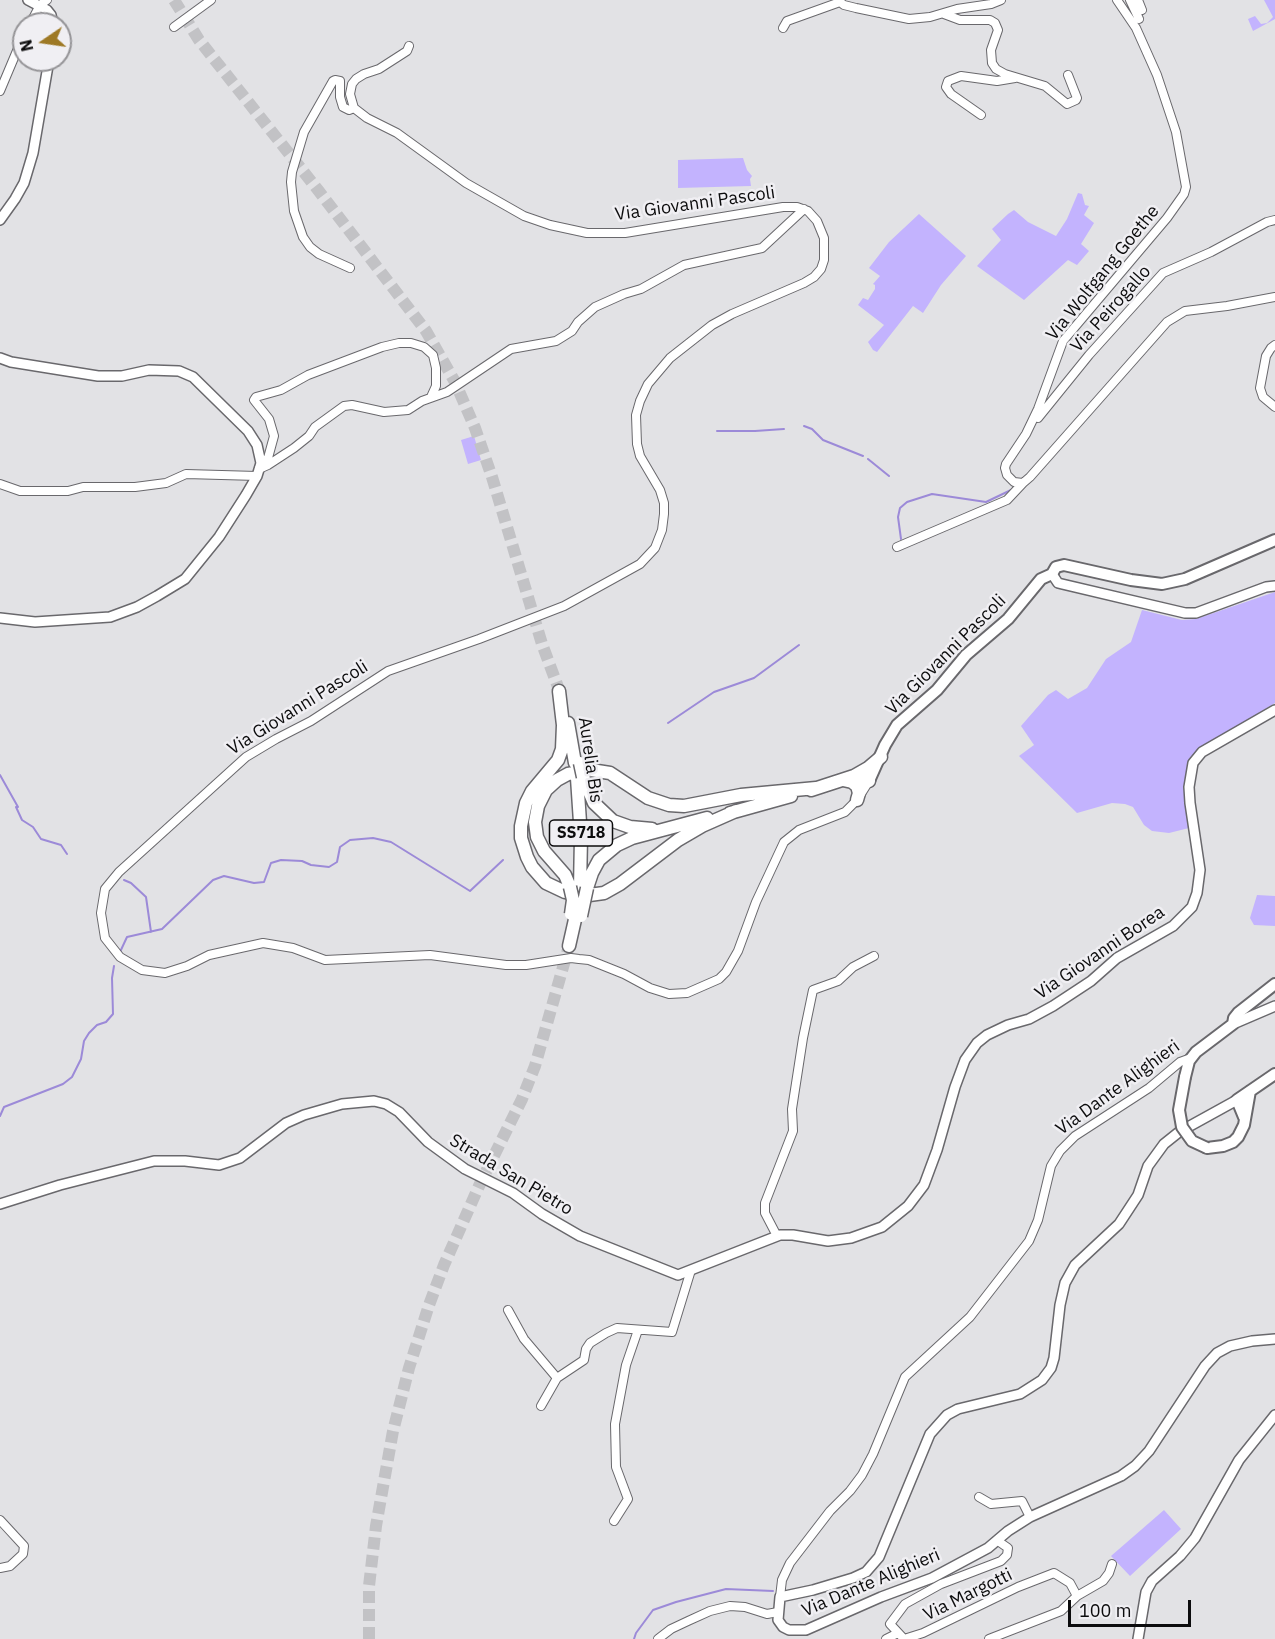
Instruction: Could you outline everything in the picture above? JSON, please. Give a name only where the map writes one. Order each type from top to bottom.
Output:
[{"type":"highway","name":"Aurelia Bis","points":[[570,941],[576,915],[579,888],[580,778],[558,689],[562,749],[558,760],[525,803],[521,826],[521,838],[526,857],[546,883],[565,892],[582,896],[604,893],[620,884],[678,840],[736,812]]},
{"type":"highway","points":[[816,788],[731,796],[684,806],[669,805],[648,798],[617,777],[603,771],[591,770],[568,774],[551,785],[541,798],[536,813],[535,829],[544,851],[579,888],[592,873],[599,860],[617,845],[632,838],[736,812],[816,788],[848,778],[868,768],[880,757]]},
{"type":"highway","points":[[580,778],[599,809],[620,825],[654,828],[692,822]]},
{"type":"highway","points":[[848,778],[857,786],[859,793],[857,800]]},
{"type":"highway","points":[[848,778],[869,782]]},
{"type":"main road","points":[[1052,574],[1056,567],[1064,565],[1131,580],[1162,584],[1185,579],[1275,540]]},
{"type":"main road","name":"Via Giovanni Pascoli","points":[[869,782],[897,725],[938,690],[966,656],[1008,619],[1041,579],[1052,574]]},
{"type":"main road","points":[[1233,1024],[1238,1013],[1275,984]]},
{"type":"main road","name":"Via Dante Alighieri","points":[[1191,1058],[1198,1050],[1233,1024]]},
{"type":"main road","points":[[1191,1058],[1179,1110],[1182,1127],[1192,1141],[1207,1148],[1233,1142],[1242,1131],[1250,1091]]},
{"type":"main road","points":[[1245,1120],[1237,1100],[1275,1074]]},
{"type":"street","points":[[28,0],[44,3]]},
{"type":"street","points":[[174,27],[211,0]]},
{"type":"street","points":[[783,28],[786,21],[840,1],[880,14],[909,19],[930,17],[1001,0]]},
{"type":"street","name":"Via Wolfgang Goethe","points":[[1023,483],[1010,480],[1005,468],[1038,409],[1059,348],[1167,218],[1184,194],[1186,187],[1176,132],[1157,75],[1136,28],[1117,0]]},
{"type":"street","points":[[1130,0],[1139,19]]},
{"type":"street","points":[[1138,0],[1143,9]]},
{"type":"street","points":[[944,14],[960,20],[990,20],[996,23],[999,30],[991,50],[992,63],[996,69],[1045,86],[1067,104],[1077,98],[1068,75]]},
{"type":"street","points":[[350,268],[319,254],[303,237],[294,211],[292,172],[304,132],[333,81],[340,81],[340,97],[344,107],[349,110],[354,108],[350,94],[352,84],[356,79],[379,69],[407,51],[409,46]]},
{"type":"street","points":[[0,91],[12,62]]},
{"type":"street","points":[[0,220],[24,183],[33,153],[46,72]]},
{"type":"street","points":[[981,115],[951,94],[946,87],[948,81],[961,76],[997,81],[1016,77]]},
{"type":"street","name":"Via Giovanni Pascoli","points":[[354,108],[367,118],[398,133],[466,183],[524,216],[587,233],[625,233],[783,207],[804,209],[817,221],[826,245],[821,269],[814,277],[712,325],[670,358],[644,391],[636,416],[637,444],[640,456],[660,490],[664,503],[662,530],[655,548],[640,564],[564,606],[388,671],[311,721],[246,757],[119,872],[105,889],[101,912],[105,938],[120,957],[142,970],[165,973],[187,966],[209,955],[263,943],[293,948],[325,960],[430,956],[506,965],[526,965],[571,958],[589,960],[624,974],[650,988],[669,994],[687,993],[719,980],[726,972],[738,951],[756,902],[784,842],[799,830],[845,812],[857,800],[869,782]]},
{"type":"street","points":[[0,484],[20,491],[68,491],[82,487],[135,487],[166,483],[186,474],[259,469],[294,448],[309,436],[315,427],[348,405],[384,412],[408,410],[431,397],[447,392],[511,349],[556,340],[572,331],[578,322],[595,307],[624,294],[641,290],[684,265],[762,248],[804,209]]},
{"type":"street","name":"Via Peirogallo","points":[[1026,434],[1057,393],[1163,273],[1275,220]]},
{"type":"street","points":[[897,548],[1008,500],[1167,322],[1185,311],[1275,297]]},
{"type":"street","points":[[0,618],[35,622],[110,617],[137,607],[185,579],[219,537],[259,469],[268,458],[274,436],[269,419],[254,400],[256,397],[281,390],[308,375],[382,347],[411,343],[424,347],[433,355],[436,386],[431,397]]},
{"type":"street","points":[[1275,345],[1266,356],[1260,388],[1263,397],[1275,407]]},
{"type":"street","points":[[0,358],[11,362],[98,376],[122,376],[149,370],[179,371],[193,377],[248,431],[257,445],[259,469]]},
{"type":"street","points":[[1052,574],[1058,583],[1185,613],[1196,613],[1266,587],[1275,586]]},
{"type":"street","name":"Via Giovanni Borea","points":[[944,1122],[965,1060],[977,1043],[987,1035],[1008,1025],[1029,1020],[1053,1006],[1091,981],[1117,957],[1173,926],[1192,907],[1197,893],[1200,870],[1189,794],[1193,763],[1202,752],[1275,710]]},
{"type":"street","points":[[777,1236],[765,1213],[765,1203],[793,1131],[792,1109],[813,990],[838,981],[853,967],[874,956]]},
{"type":"street","points":[[1233,1024],[1275,1006]]},
{"type":"street","name":"Via Dante Alighieri","points":[[1191,1058],[1180,1062],[1149,1088],[1075,1136],[1060,1151],[1052,1166],[1038,1220],[1029,1241],[970,1317],[905,1377],[873,1454],[862,1474],[850,1491],[830,1510],[790,1563],[782,1580],[778,1620],[783,1627],[794,1631],[806,1630],[932,1578],[998,1541],[1008,1531],[1030,1517],[1111,1481],[1135,1466],[1149,1451],[1205,1366],[1217,1353],[1230,1346],[1275,1339]]},
{"type":"street","points":[[780,1597],[813,1590],[867,1572],[879,1557],[930,1434],[938,1423],[958,1409],[1020,1394],[1042,1380],[1051,1368],[1054,1358],[1060,1305],[1065,1282],[1074,1265],[1125,1217],[1138,1195],[1148,1166],[1164,1144],[1179,1132],[1237,1100]]},
{"type":"street","name":"Strada San Pietro","points":[[0,1204],[60,1185],[154,1161],[185,1161],[219,1165],[240,1158],[286,1123],[304,1115],[342,1104],[374,1101],[386,1104],[399,1112],[428,1142],[465,1169],[513,1193],[542,1214],[580,1236],[678,1275],[777,1236],[793,1234],[828,1240],[850,1238],[882,1227],[908,1206],[924,1185],[944,1122]]},
{"type":"street","points":[[542,1406],[557,1378],[584,1360],[590,1343],[606,1333],[617,1328],[672,1332],[691,1270]]},
{"type":"street","points":[[508,1310],[524,1339],[557,1378]]},
{"type":"street","points":[[614,1521],[628,1499],[616,1467],[615,1424],[626,1365],[638,1330]]},
{"type":"street","points":[[1138,1639],[1146,1592],[1152,1581],[1180,1556],[1195,1538],[1239,1460],[1275,1415]]},
{"type":"street","points":[[979,1497],[991,1504],[1022,1501],[1030,1517]]},
{"type":"street","points":[[0,1520],[24,1546],[23,1554],[10,1566],[0,1568]]},
{"type":"street","name":"Via Margotti","points":[[998,1541],[1008,1548],[1007,1556],[1001,1561],[941,1584],[905,1604],[890,1624],[904,1639],[923,1633],[1018,1587],[1054,1573],[1070,1583],[1077,1596]]},
{"type":"street","points":[[989,1639],[1061,1611],[1077,1596],[1102,1581],[1109,1573],[1112,1564]]},
{"type":"street","points":[[658,1639],[671,1629],[688,1621],[710,1611],[730,1606],[745,1607],[767,1614],[777,1612]]},
{"type":"street","points":[[886,1639],[898,1633]]},
{"type":"shaded area","points":[[1264,0],[1275,0],[1275,19],[1253,31],[1248,19],[1255,16],[1261,24],[1267,23],[1273,17]]},
{"type":"shaded area","points":[[743,158],[752,176],[751,186],[678,188],[678,160]]},
{"type":"shaded area","points":[[1078,193],[1082,194],[1085,205],[1089,206],[1084,215],[1094,223],[1081,244],[1089,251],[1077,265],[1068,260],[1024,300],[977,266],[1001,240],[992,229],[1008,214],[1014,210],[1028,222],[1056,236],[1067,219]]},
{"type":"shaded area","points":[[919,214],[966,256],[941,285],[923,313],[913,306],[877,352],[868,342],[884,325],[858,305],[863,298],[868,300],[875,289],[873,284],[880,276],[869,268],[889,242]]},
{"type":"shaded area","points":[[474,436],[481,460],[468,464],[461,440]]},
{"type":"shaded area","points":[[1275,592],[1275,703],[1198,750],[1189,761],[1184,788],[1189,828],[1169,833],[1152,831],[1144,825],[1133,807],[1125,804],[1112,803],[1077,813],[1019,756],[1034,745],[1021,726],[1048,695],[1056,690],[1068,699],[1087,688],[1106,659],[1131,642],[1142,610],[1182,620],[1196,619]]},
{"type":"shaded area","points":[[1257,895],[1275,896],[1275,926],[1254,925],[1250,918]]},
{"type":"shaded area","points":[[1164,1510],[1181,1529],[1130,1576],[1111,1556]]},
{"type":"waterway","points":[[804,426],[812,429],[823,440],[863,456]]},
{"type":"waterway","points":[[717,431],[784,429]]},
{"type":"waterway","points":[[868,459],[889,476]]},
{"type":"waterway","points":[[901,539],[898,517],[900,508],[907,502],[932,494],[986,502],[1011,490]]},
{"type":"waterway","points":[[668,723],[714,692],[754,678],[799,645]]},
{"type":"waterway","points":[[0,775],[18,807],[16,807],[22,820],[33,827],[41,839],[61,845],[67,854]]},
{"type":"waterway","points":[[120,952],[127,937],[162,929],[213,880],[224,876],[254,883],[264,882],[271,863],[281,860],[302,861],[311,865],[329,867],[337,862],[340,847],[350,840],[373,838],[391,842],[470,891],[503,860]]},
{"type":"waterway","points":[[124,880],[131,883],[146,897],[151,932]]},
{"type":"waterway","points":[[0,1116],[4,1107],[63,1084],[72,1077],[81,1059],[84,1041],[89,1033],[97,1025],[106,1022],[113,1014],[114,966]]},
{"type":"waterway","points":[[634,1639],[653,1610],[676,1602],[726,1589],[773,1591]]},
{"type":"tunnel","points":[[174,0],[199,40],[426,331],[455,382],[475,428],[492,477],[542,644],[558,687]]},
{"type":"tunnel","points":[[369,1639],[369,1586],[376,1526],[393,1431],[409,1368],[444,1265],[479,1186],[522,1099],[535,1066],[569,946]]}]
